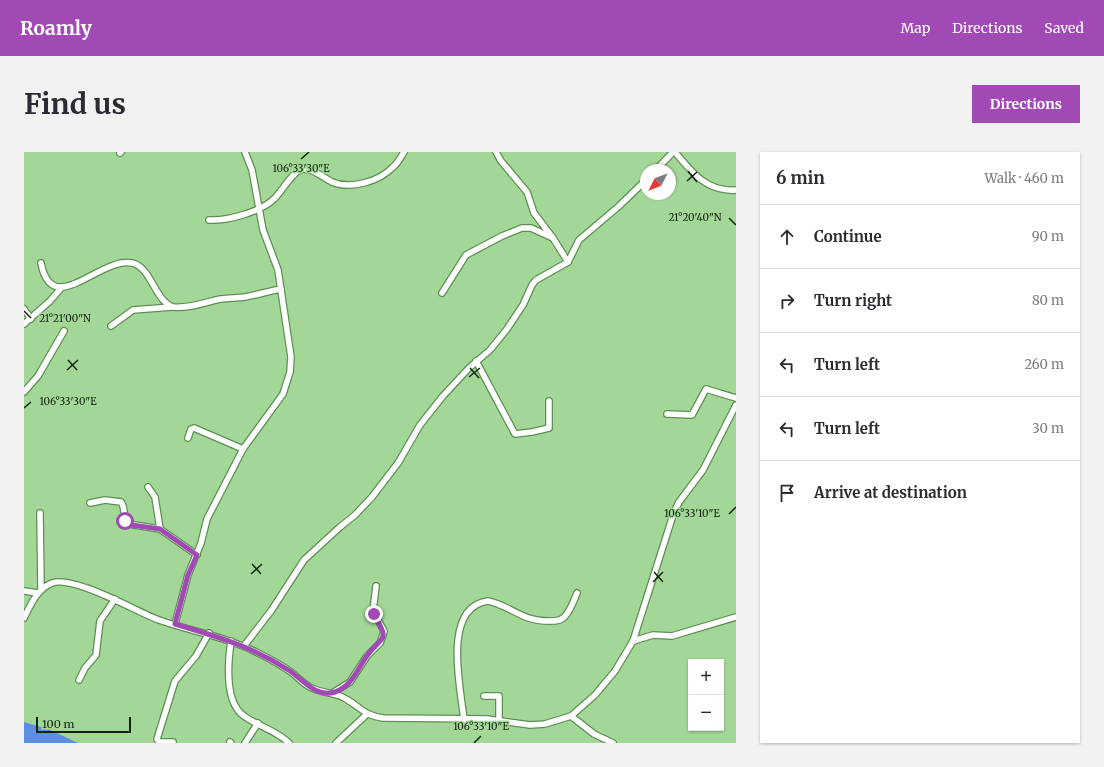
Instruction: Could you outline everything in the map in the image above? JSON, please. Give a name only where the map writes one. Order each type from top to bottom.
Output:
[{"type":"street","points":[[175,624],[188,575],[197,555],[207,519],[243,449],[283,394],[290,372],[291,357],[278,270],[263,230],[257,209],[252,170],[244,152]]},
{"type":"street","points":[[209,220],[228,219],[257,209],[274,199],[301,169],[309,169],[333,182],[341,184],[366,182],[388,172],[394,167],[404,152]]},
{"type":"street","points":[[496,152],[501,161],[528,192],[534,213],[553,238],[568,262]]},
{"type":"street","points":[[662,164],[674,152],[689,169],[707,184],[725,190],[736,190]]},
{"type":"street","points":[[244,646],[271,612],[304,560],[355,515],[372,497],[398,463],[420,425],[443,396],[476,362],[490,350],[516,317],[536,280],[568,262],[578,240],[618,207],[640,186]]},
{"type":"street","points":[[442,293],[461,260],[472,251],[522,228],[531,228],[553,238]]},
{"type":"street","points":[[41,263],[45,280],[55,288],[94,276],[103,269],[120,263],[133,263],[146,274],[156,292],[164,302],[172,307]]},
{"type":"street","points":[[24,324],[31,319],[62,287]]},
{"type":"street","points":[[111,326],[132,310],[196,305],[221,299],[246,297],[281,289]]},
{"type":"street","points":[[24,309],[31,319]]},
{"type":"street","points":[[24,392],[38,376],[64,331]]},
{"type":"street","points":[[476,362],[515,434],[549,428],[549,401]]},
{"type":"street","points":[[667,414],[692,415],[706,389],[736,398]]},
{"type":"street","points":[[24,618],[40,592],[53,583],[64,583],[101,593],[159,620],[209,633],[244,646],[291,672],[312,688],[322,692],[334,692],[354,704],[366,715],[383,718],[499,720],[530,725],[545,724],[571,716],[595,695],[615,670],[633,641],[674,512],[679,502],[703,470],[736,405]]},
{"type":"street","points":[[188,438],[191,429],[194,428],[243,449]]},
{"type":"street","points":[[148,487],[155,497],[160,529]]},
{"type":"street","points":[[90,503],[106,500],[121,502],[124,506],[125,521],[128,524],[160,529],[197,555]]},
{"type":"street","points":[[40,513],[40,592]]},
{"type":"street","points":[[334,692],[350,682],[367,656],[380,643],[384,631],[373,611],[376,586]]},
{"type":"street","points":[[24,592],[40,592]]},
{"type":"street","points":[[464,720],[457,643],[461,624],[466,614],[483,602],[488,601],[526,619],[537,621],[562,620],[566,616],[577,593]]},
{"type":"street","points":[[79,680],[85,668],[96,655],[100,621],[115,599]]},
{"type":"street","points":[[633,641],[653,635],[672,636],[736,617]]},
{"type":"street","points":[[173,742],[159,742],[157,737],[173,685],[180,673],[196,656],[209,633]]},
{"type":"street","points":[[231,641],[227,669],[234,704],[244,716],[271,729],[289,743]]},
{"type":"street","points":[[484,696],[499,696],[499,720]]},
{"type":"street","points":[[336,743],[366,715]]},
{"type":"street","points":[[571,716],[594,734],[613,743]]},
{"type":"street","points":[[245,743],[258,723]]},
{"type":"water","points":[[24,722],[48,729],[78,743],[24,743]]},
{"type":"route","points":[[125,521],[131,525],[156,527],[164,530],[197,555],[188,575],[175,624],[209,633],[244,646],[291,672],[304,684],[322,692],[334,692],[350,682],[367,656],[380,643],[384,631],[374,614]]}]
